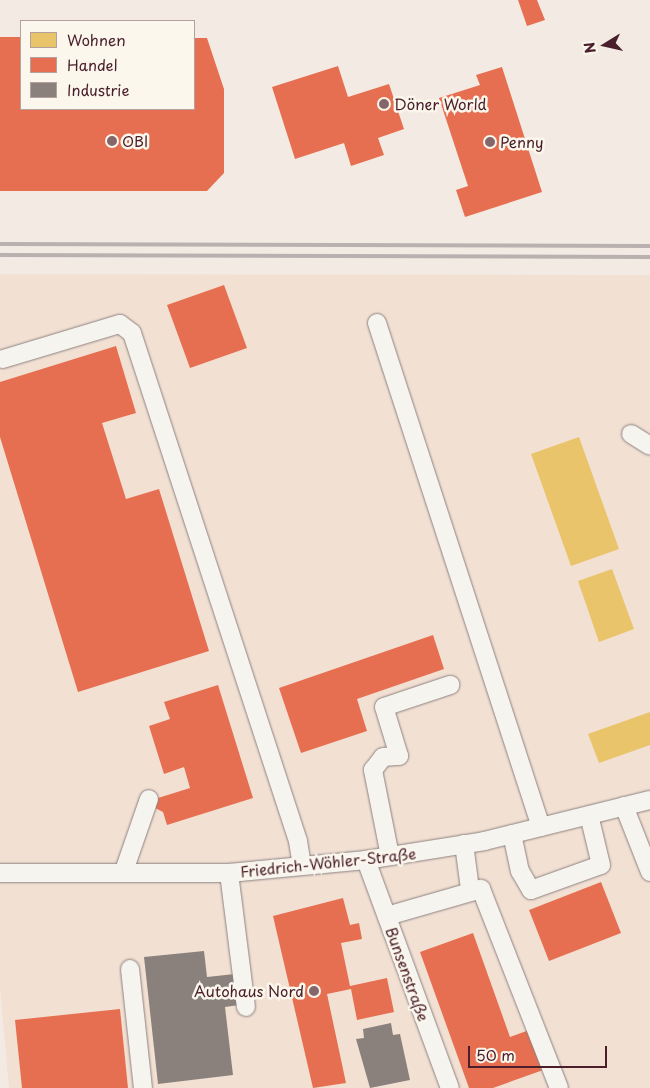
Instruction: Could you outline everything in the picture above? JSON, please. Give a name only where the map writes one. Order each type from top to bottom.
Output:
[{"type":"street","points":[[377,323],[541,827]]},
{"type":"street","points":[[3,359],[120,324],[132,333],[298,841],[302,866]]},
{"type":"street","points":[[631,434],[650,446]]},
{"type":"street","points":[[390,856],[372,770],[383,757],[399,756],[384,707],[450,685]]},
{"type":"street","points":[[124,872],[149,799]]},
{"type":"street","name":"Friedrich-Wöhler-Straße","points":[[0,873],[228,873],[366,860],[512,834],[650,800]]},
{"type":"street","points":[[624,806],[650,872]]},
{"type":"street","points":[[512,834],[520,871],[531,890],[602,865],[590,815]]},
{"type":"street","points":[[464,844],[470,889]]},
{"type":"street","name":"Bunsenstraße","points":[[366,860],[450,1088]]},
{"type":"street","points":[[228,873],[246,1006]]},
{"type":"street","points":[[387,916],[470,889],[481,889],[559,1088]]},
{"type":"street","points":[[130,969],[143,1088]]},
{"type":"shaded area","points":[[0,274],[650,275],[650,1088],[9,1088],[0,988]]},
{"type":"building: Wohnen","points":[[579,437],[619,549],[571,566],[531,454]]},
{"type":"building: Wohnen","points":[[612,569],[634,629],[599,642],[578,581]]},
{"type":"building: Wohnen","points":[[650,712],[650,745],[599,763],[588,734]]},
{"type":"building: Handel","points":[[518,0],[537,0],[545,20],[527,26]]},
{"type":"building: Handel","name":"OBI","points":[[0,37],[20,37],[20,110],[195,110],[195,38],[207,38],[224,89],[224,173],[207,191],[0,191]]},
{"type":"building: Handel","points":[[338,66],[348,97],[389,84],[404,129],[378,138],[384,155],[351,166],[344,143],[295,159],[272,87]]},
{"type":"building: Handel","name":"Penny","points":[[502,67],[542,192],[465,217],[456,190],[468,186],[439,98],[480,85],[476,75]]},
{"type":"building: Handel","points":[[224,285],[247,348],[190,368],[167,305]]},
{"type":"building: Handel","points":[[116,346],[136,413],[102,423],[126,499],[159,489],[209,651],[78,692],[0,437],[0,382]]},
{"type":"building: Handel","points":[[433,635],[444,669],[357,699],[367,731],[301,753],[279,688]]},
{"type":"building: Handel","points":[[218,685],[253,798],[167,825],[163,812],[153,807],[158,798],[190,788],[184,767],[164,774],[149,726],[170,719],[164,702]]},
{"type":"building: Handel","points":[[601,882],[621,933],[549,961],[529,910]]},
{"type":"building: Handel","name":"Autohaus Nord","points":[[343,898],[350,925],[359,923],[362,939],[341,943],[350,986],[387,978],[394,1012],[357,1020],[351,989],[327,994],[346,1083],[313,1088],[273,916]]},
{"type":"building: Handel","points":[[473,933],[510,1037],[532,1029],[546,1069],[493,1088],[469,1088],[420,952]]},
{"type":"building: Handel","points":[[120,1009],[128,1088],[22,1088],[15,1020]]},
{"type":"building: Industrie","points":[[204,951],[207,977],[235,974],[239,1005],[225,1007],[233,1075],[158,1084],[144,957]]},
{"type":"building: Industrie","points":[[391,1023],[393,1035],[400,1034],[410,1080],[370,1088],[356,1039],[364,1038],[363,1029]]},
{"type":"railway","points":[[0,244],[650,246]]},
{"type":"railway","points":[[0,255],[650,257]]},
{"type":"place","name":"Döner World","points":[[384,104]]},
{"type":"place","name":"OBI","points":[[112,141]]},
{"type":"place","name":"Penny","points":[[490,142]]},
{"type":"place","name":"Autohaus Nord","points":[[314,991]]}]
